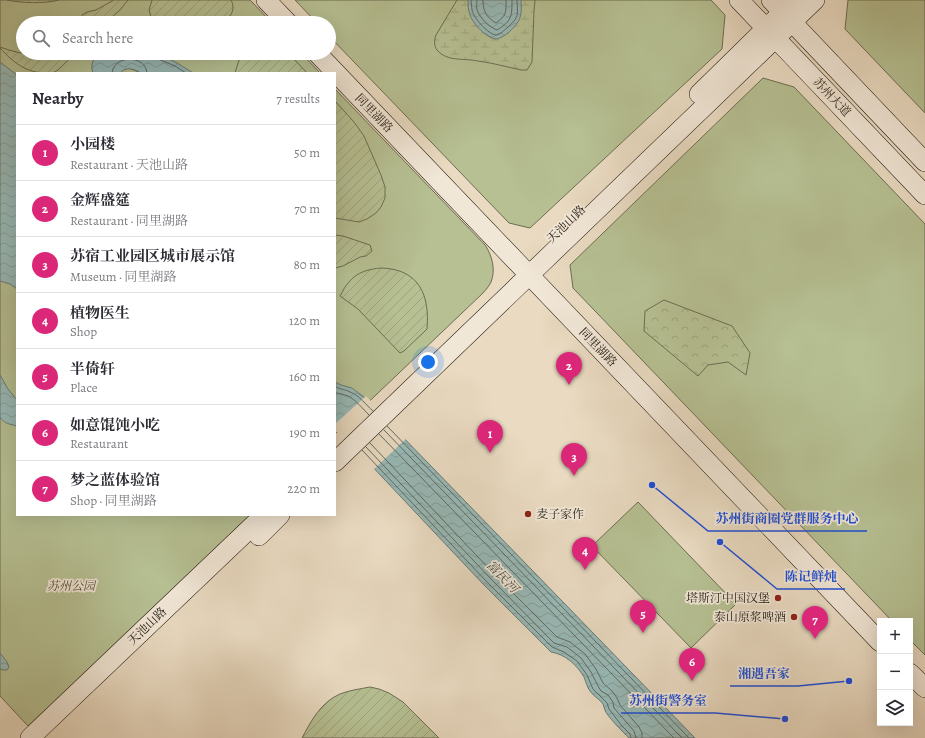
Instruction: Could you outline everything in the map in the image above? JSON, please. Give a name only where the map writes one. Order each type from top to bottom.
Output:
[{"type":"street","points":[[266,0],[281,16]]},
{"type":"street","name":"苏州大道","points":[[739,0],[925,195]]},
{"type":"street","name":"天池山路","points":[[336,446],[400,392],[771,33],[785,9],[815,0]]},
{"type":"street","name":"苏州大道","points":[[785,9],[925,162]]},
{"type":"street","name":"同里湖路","points":[[324,60],[335,72]]},
{"type":"street","name":"同里湖路","points":[[336,73],[877,639]]},
{"type":"street","points":[[336,461],[400,392]]},
{"type":"street","name":"天池山路","points":[[30,738],[263,516]]},
{"type":"street","name":"天池山路","points":[[49,738],[279,516]]},
{"type":"street","points":[[913,676],[925,688]]},
{"type":"green space","name":"苏州公园","points":[[0,0],[250,0],[265,16],[16,16],[16,60],[308,60],[319,72],[16,72],[16,516],[249,516],[28,726],[0,696]]},
{"type":"green space","points":[[7,0],[59,0],[33,3]]},
{"type":"green space","points":[[114,0],[128,0],[113,16],[82,16],[87,12],[96,10]]},
{"type":"green space","points":[[152,0],[231,0],[233,6],[230,16],[151,16],[149,10]]},
{"type":"green space","points":[[295,0],[711,0],[725,15],[722,49],[530,228],[509,223],[336,43],[336,16],[310,16]]},
{"type":"green space","points":[[457,0],[535,0],[532,62],[527,70],[473,60],[451,58],[441,54],[437,50],[435,47],[436,35]]},
{"type":"green space","points":[[848,0],[925,0],[925,113],[845,29]]},
{"type":"green space","points":[[0,48],[16,52],[16,60],[68,60],[55,72],[32,71],[20,66]]},
{"type":"green space","points":[[239,60],[295,60],[306,72],[235,72]]},
{"type":"green space","points":[[129,68],[139,72],[121,72],[122,70]]},
{"type":"green space","points":[[763,78],[794,87],[925,224],[925,655],[913,643],[913,618],[889,618],[573,288],[570,265]]},
{"type":"green space","points":[[336,90],[485,245],[490,253],[493,273],[491,282],[483,293],[336,433]]},
{"type":"green space","points":[[336,102],[354,122],[364,136],[385,187],[385,198],[381,207],[376,213],[359,222],[336,218]]},
{"type":"green space","points":[[336,235],[370,245],[372,251],[366,256],[360,257],[343,266],[336,268]]},
{"type":"green space","points":[[381,268],[405,273],[413,279],[424,295],[427,329],[400,353],[358,309],[340,296],[346,285],[359,273]]},
{"type":"green space","points":[[664,300],[732,326],[750,353],[746,375],[728,362],[708,365],[698,376],[644,331],[645,311]]},
{"type":"green space","points":[[638,502],[736,604],[691,648],[592,546]]},
{"type":"green space","points":[[370,687],[389,693],[403,702],[439,738],[302,738],[317,713],[333,697]]},
{"type":"water","points":[[468,0],[521,0],[521,15],[516,25],[508,33],[498,39],[489,37],[474,23],[469,13]]},
{"type":"water","points":[[94,60],[171,60],[191,72],[139,72],[133,69],[125,69],[121,72],[93,72]]},
{"type":"water","points":[[0,62],[16,74],[16,288],[10,284],[0,281]]},
{"type":"water","points":[[0,375],[16,399],[16,426],[5,422],[0,417]]},
{"type":"water","name":"富民河","points":[[336,382],[352,388],[364,397],[695,738],[629,738],[608,716],[602,702],[590,691],[578,668],[561,655],[551,652],[484,585],[336,428]]},
{"type":"water","points":[[0,653],[7,662],[9,667],[7,670],[2,670],[0,668]]},
{"type":"pier","points":[[366,396],[407,438],[373,470],[336,431],[336,423]]},
{"type":"place","name":"金辉盛筵","points":[[569,385]]},
{"type":"place","name":"小园楼","points":[[490,453]]},
{"type":"place","name":"苏宿工业园区城市展示馆","points":[[574,476]]},
{"type":"place","name":"苏州街商圈党群服务中心","points":[[652,485]]},
{"type":"place","name":"麦子家作","points":[[528,514]]},
{"type":"place","name":"陈记鲜炖","points":[[720,542]]},
{"type":"place","name":"植物医生","points":[[585,570]]},
{"type":"place","name":"塔斯汀中国汉堡","points":[[778,598]]},
{"type":"place","name":"泰山原浆啤酒","points":[[794,617]]},
{"type":"place","name":"半倚轩","points":[[643,633]]},
{"type":"place","name":"梦之蓝体验馆","points":[[815,639]]},
{"type":"place","name":"如意馄饨小吃","points":[[692,681]]},
{"type":"place","name":"湘遇吾家","points":[[849,681]]},
{"type":"place","name":"苏州街警务室","points":[[785,719]]}]
